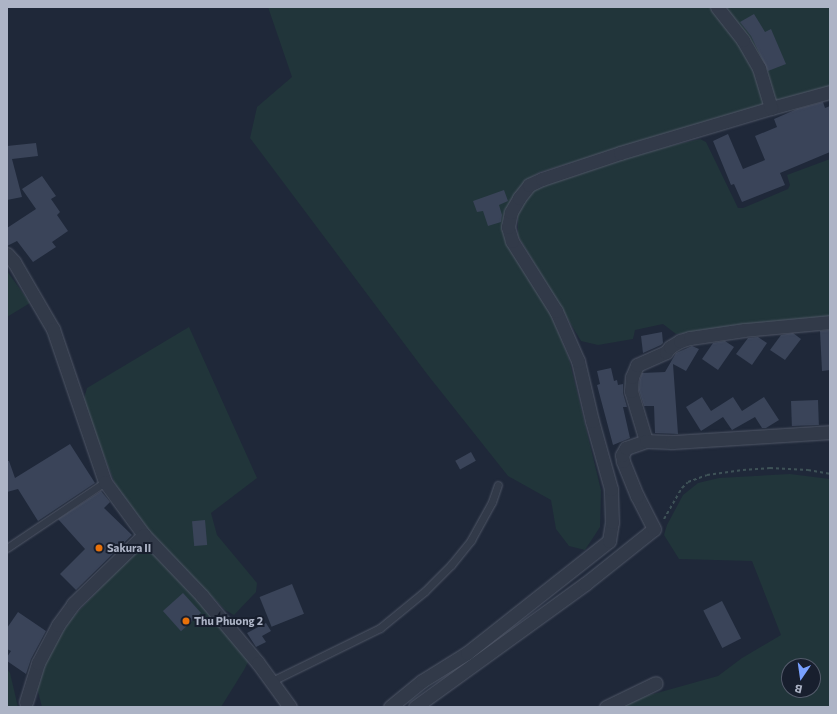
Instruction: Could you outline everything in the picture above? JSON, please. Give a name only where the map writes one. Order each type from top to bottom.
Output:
[{"type":"street","points":[[717,7],[743,40],[759,68],[771,108]]},
{"type":"street","points":[[390,707],[422,681],[467,653],[609,541],[612,522],[612,489],[592,421],[578,361],[556,310],[512,241],[508,227],[511,212],[519,198],[529,185],[542,179],[620,153],[830,92]]},
{"type":"street","points":[[7,254],[14,262],[53,329],[105,482],[144,535],[202,596],[272,681],[290,707]]},
{"type":"street","points":[[646,441],[631,391],[631,383],[637,365],[666,352],[670,347],[680,341],[690,338],[744,330],[830,322]]},
{"type":"street","points":[[415,707],[585,584],[654,529],[637,496],[622,455],[626,448],[646,441],[672,442],[830,432]]},
{"type":"street","points":[[26,702],[29,687],[45,647],[58,625],[73,604],[144,535]]},
{"type":"street","points":[[606,707],[656,683]]},
{"type":"lane","points":[[7,548],[105,482]]},
{"type":"lane","points":[[272,681],[380,628],[426,591],[471,540],[492,502],[498,485]]},
{"type":"path","points":[[654,529],[665,518],[682,488],[688,482],[707,475],[770,468],[808,470],[830,474]]},
{"type":"green space","points":[[268,7],[830,8],[830,86],[540,172],[525,181],[507,212],[503,234],[550,312],[569,359],[601,490],[600,527],[585,550],[569,546],[556,529],[551,500],[508,476],[427,374],[250,138],[257,107],[292,77]]},
{"type":"green space","points":[[700,139],[706,142],[738,208],[743,208],[788,189],[790,185],[787,175],[830,159],[830,317],[676,334],[663,324],[635,330],[633,339],[598,345],[581,341],[518,236],[518,211],[532,191],[555,180],[652,150]]},
{"type":"green space","points":[[7,271],[30,303],[7,317]]},
{"type":"green space","points":[[189,327],[257,478],[211,513],[217,535],[257,583],[256,592],[234,615],[225,610],[156,540],[115,484],[83,402],[87,388]]},
{"type":"green space","points":[[790,474],[830,479],[830,707],[620,707],[639,698],[718,676],[742,658],[781,635],[752,561],[679,559],[664,535],[667,525],[683,495],[698,483],[719,478]]},
{"type":"green space","points":[[137,549],[150,550],[197,598],[250,658],[244,670],[221,707],[42,707],[37,688],[51,650],[72,618]]},
{"type":"green space","points":[[7,669],[10,673],[18,707],[7,707]]},
{"type":"building","points":[[754,14],[765,32],[771,29],[786,64],[768,71],[751,36],[740,22]]},
{"type":"building","points":[[823,102],[825,108],[830,106],[830,152],[780,173],[785,185],[742,202],[734,184],[731,185],[713,141],[728,134],[743,169],[765,160],[755,136],[777,127],[774,119],[797,109]]},
{"type":"building","points":[[36,143],[38,156],[12,159],[22,197],[7,200],[7,146]]},
{"type":"building","points":[[42,176],[56,196],[51,199],[60,212],[57,215],[68,231],[52,242],[56,247],[33,262],[17,241],[7,246],[7,228],[36,209],[22,189]]},
{"type":"building","points":[[504,190],[508,201],[499,205],[502,215],[501,222],[488,226],[483,211],[477,212],[473,201]]},
{"type":"building","points":[[830,330],[830,370],[822,371],[820,331]]},
{"type":"building","points":[[662,332],[663,343],[643,353],[641,336]]},
{"type":"building","points":[[793,333],[801,339],[785,360],[770,350],[781,335]]},
{"type":"building","points":[[758,337],[767,343],[752,365],[736,354],[748,338]]},
{"type":"building","points":[[725,341],[734,347],[718,370],[702,359],[713,343]]},
{"type":"building","points":[[692,346],[699,349],[686,371],[673,364],[678,434],[655,433],[654,406],[644,406],[639,390],[642,373],[665,372],[676,353]]},
{"type":"building","points":[[611,368],[614,381],[617,380],[618,385],[623,384],[623,393],[627,407],[623,407],[630,438],[613,445],[597,385],[600,384],[597,371]]},
{"type":"building","points":[[702,397],[711,411],[733,397],[742,411],[764,397],[779,420],[766,428],[762,428],[755,417],[732,430],[723,417],[701,431],[686,407]]},
{"type":"building","points":[[818,400],[819,425],[792,426],[791,401]]},
{"type":"building","points":[[70,444],[95,483],[38,521],[18,489],[7,492],[7,461],[9,461],[15,478]]},
{"type":"building","points":[[471,452],[476,461],[460,469],[455,461]]},
{"type":"building","points":[[101,491],[110,502],[104,508],[132,535],[76,590],[60,574],[85,549],[58,519]]},
{"type":"building","points":[[205,520],[207,545],[194,546],[192,521]]},
{"type":"building","points":[[292,584],[304,614],[272,627],[260,597]]},
{"type":"building","points":[[183,593],[201,613],[181,631],[163,611]]},
{"type":"building","points":[[722,601],[741,638],[722,648],[703,611]]},
{"type":"building","points":[[18,612],[46,631],[31,659],[26,674],[7,661],[7,657],[11,651],[7,649],[7,628]]},
{"type":"building","points":[[266,623],[271,631],[262,636],[266,642],[256,647],[247,633]]},
{"type":"place","name":"Sakura II","points":[[99,548]]},
{"type":"place","name":"Thu Phuong 2","points":[[186,621]]}]
